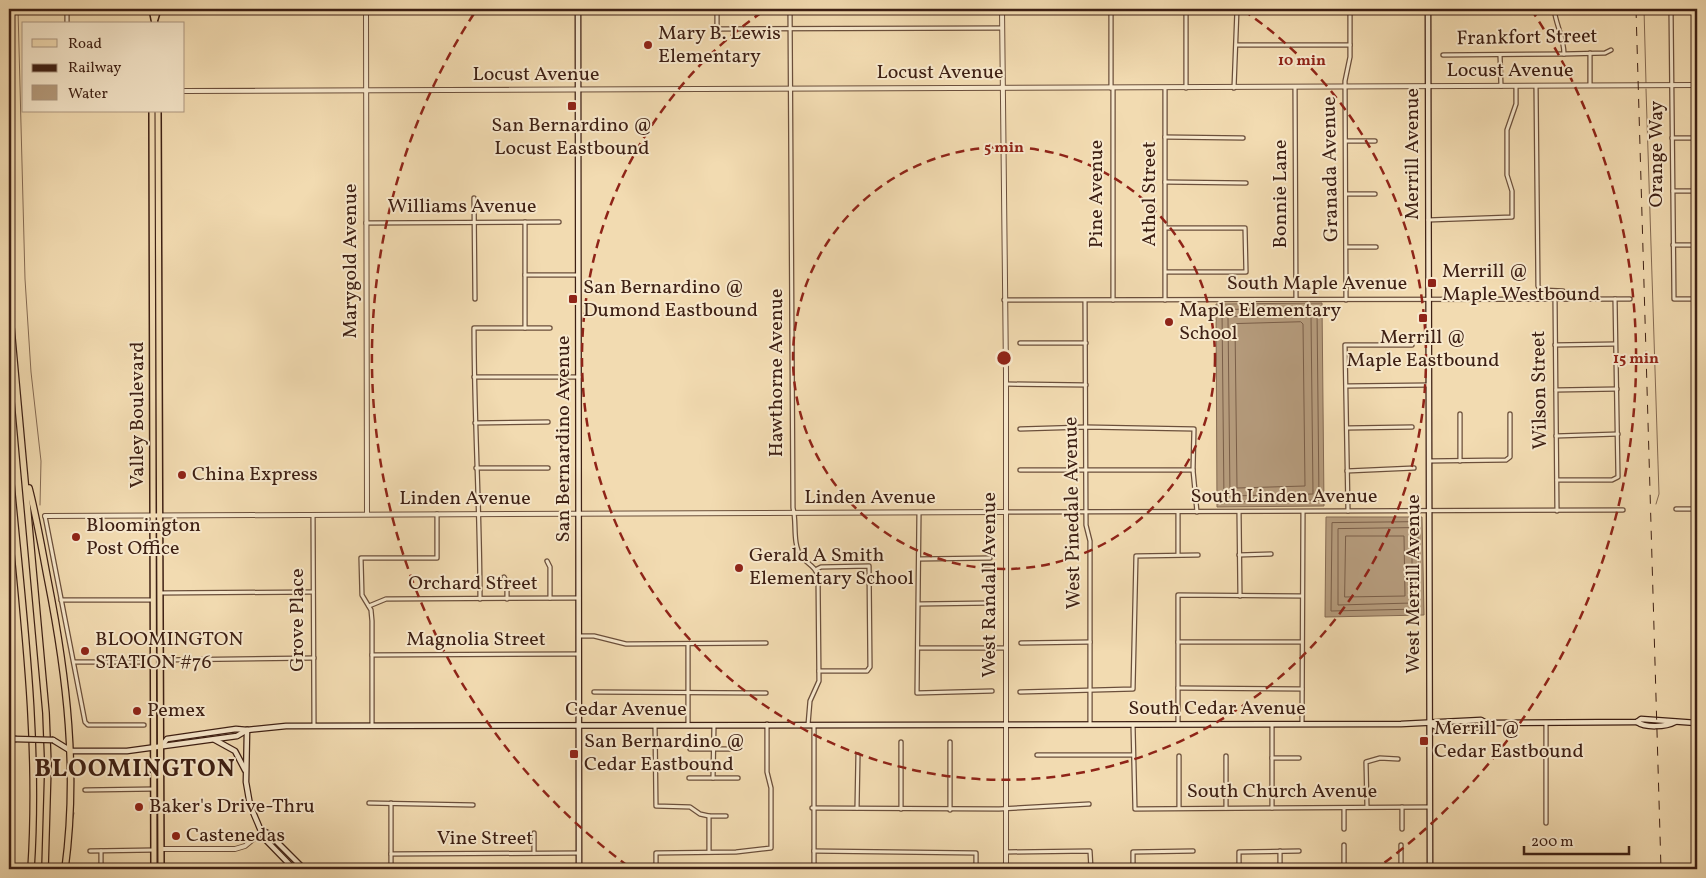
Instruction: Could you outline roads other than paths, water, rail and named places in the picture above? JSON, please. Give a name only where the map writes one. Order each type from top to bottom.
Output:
[{"type":"highway","points":[[9,305],[12,365],[24,470],[46,722],[48,765],[45,869]]},
{"type":"highway","points":[[9,462],[29,662],[34,766],[32,869]]},
{"type":"highway","points":[[24,470],[33,505],[60,645],[71,751],[71,807],[65,869]]},
{"type":"highway","points":[[9,824],[11,869]]},
{"type":"main road","points":[[152,9],[155,22]]},
{"type":"main road","points":[[155,22],[158,9]]},
{"type":"main road","name":"San Bernardino Avenue","points":[[578,9],[579,869]]},
{"type":"main road","name":"Merrill Avenue","points":[[1428,9],[1428,299]]},
{"type":"main road","name":"Valley Boulevard","points":[[152,112],[154,869]]},
{"type":"main road","name":"Valley Boulevard","points":[[158,112],[161,869]]},
{"type":"main road","name":"West Merrill Avenue","points":[[1428,299],[1430,869]]},
{"type":"main road","name":"South Cedar Avenue","points":[[1005,724],[1430,724],[1437,721],[1481,720],[1486,723],[1637,722],[1641,725],[1670,725],[1675,722],[1697,722]]},
{"type":"main road","name":"Cedar Avenue","points":[[162,747],[167,739],[236,728],[247,730],[314,726],[1005,724]]},
{"type":"main road","points":[[247,730],[246,773],[250,806],[263,831],[264,838],[294,869]]},
{"type":"main road","name":"Cedar Avenue","points":[[71,751],[127,751],[154,748],[237,736],[247,730]]},
{"type":"main road","points":[[9,739],[53,740],[71,751]]},
{"type":"main road","points":[[214,739],[225,743],[235,751],[246,773]]},
{"type":"main road","points":[[263,831],[269,834],[304,869]]},
{"type":"street","points":[[67,9],[67,22]]},
{"type":"street","points":[[268,9],[276,12],[366,10]]},
{"type":"street","points":[[717,9],[717,29],[1002,28]]},
{"type":"street","name":"Hawthorne Avenue","points":[[790,9],[794,512],[798,548],[801,555],[817,569]]},
{"type":"street","name":"West Randall Avenue","points":[[1002,9],[1006,384],[1006,869]]},
{"type":"street","name":"Pine Avenue","points":[[1111,9],[1112,300]]},
{"type":"street","points":[[1186,9],[1186,88]]},
{"type":"street","points":[[1234,88],[1237,9]]},
{"type":"street","name":"Granada Avenue","points":[[1346,300],[1345,86],[1350,45],[1350,9]]},
{"type":"street","points":[[1554,9],[1555,18],[1564,39],[1564,54]]},
{"type":"street","name":"Orange Way","points":[[1671,9],[1674,299],[1697,299]]},
{"type":"street","name":"Marygold Avenue","points":[[366,10],[367,514]]},
{"type":"street","points":[[1237,45],[1350,45]]},
{"type":"street","name":"Frankfort Street","points":[[1443,55],[1605,53],[1611,50]]},
{"type":"street","points":[[1590,53],[1590,86]]},
{"type":"street","points":[[1500,54],[1500,87]]},
{"type":"street","name":"Locust Avenue","points":[[185,91],[1697,85]]},
{"type":"street","points":[[1428,220],[1512,217],[1512,191],[1507,175],[1507,130],[1516,104],[1516,86]]},
{"type":"street","points":[[1536,86],[1538,286],[1541,290],[1563,291]]},
{"type":"street","name":"Bonnie Lane","points":[[1295,87],[1296,300]]},
{"type":"street","name":"Athol Street","points":[[1165,88],[1166,300]]},
{"type":"street","points":[[1164,137],[1243,138]]},
{"type":"street","points":[[1672,138],[1697,138]]},
{"type":"street","points":[[1346,140],[1375,140]]},
{"type":"street","points":[[1165,182],[1246,183]]},
{"type":"street","points":[[1673,191],[1697,191]]},
{"type":"street","points":[[1346,194],[1375,194]]},
{"type":"street","points":[[474,198],[475,299]]},
{"type":"street","points":[[525,222],[526,328]]},
{"type":"street","name":"Williams Avenue","points":[[366,223],[559,222]]},
{"type":"street","points":[[1166,228],[1245,228],[1246,272],[1166,272]]},
{"type":"street","points":[[1673,245],[1697,245]]},
{"type":"street","points":[[1347,246],[1376,246]]},
{"type":"street","points":[[526,275],[578,275]]},
{"type":"street","name":"Wilson Street","points":[[1555,299],[1557,511]]},
{"type":"street","points":[[1556,480],[1612,480],[1618,477],[1615,299]]},
{"type":"street","name":"South Maple Avenue","points":[[1004,300],[1630,299]]},
{"type":"street","name":"West Pinedale Avenue","points":[[1085,301],[1086,525],[1090,541],[1090,724]]},
{"type":"street","points":[[480,599],[474,328],[550,328]]},
{"type":"street","points":[[1020,343],[1086,343]]},
{"type":"street","points":[[1555,345],[1615,344]]},
{"type":"street","points":[[1348,511],[1345,345],[1412,345]]},
{"type":"street","points":[[474,377],[579,377]]},
{"type":"street","points":[[1006,384],[1086,385]]},
{"type":"street","points":[[1347,386],[1429,385]]},
{"type":"street","points":[[1555,390],[1617,389]]},
{"type":"street","points":[[1460,414],[1460,461]]},
{"type":"street","points":[[1429,461],[1506,460],[1510,457],[1510,414]]},
{"type":"street","points":[[475,423],[548,422]]},
{"type":"street","points":[[1347,428],[1412,427]]},
{"type":"street","points":[[1020,428],[1194,429],[1193,470],[1197,512]]},
{"type":"street","points":[[1556,436],[1618,434]]},
{"type":"street","points":[[476,468],[548,468]]},
{"type":"street","points":[[1347,471],[1414,468]]},
{"type":"street","points":[[1020,470],[1193,470]]},
{"type":"street","points":[[1676,509],[1697,509]]},
{"type":"street","name":"South Linden Avenue","points":[[1005,512],[1623,510]]},
{"type":"street","name":"Linden Avenue","points":[[45,516],[1005,512]]},
{"type":"street","points":[[1178,512],[1178,554]]},
{"type":"street","points":[[1239,512],[1240,596]]},
{"type":"street","points":[[1302,724],[1301,642],[1305,564],[1303,512]]},
{"type":"street","points":[[920,513],[917,693],[992,691]]},
{"type":"street","name":"Grove Place","points":[[313,514],[314,726]]},
{"type":"street","points":[[372,726],[372,614],[361,589],[361,558],[438,558],[437,514]]},
{"type":"street","points":[[45,516],[85,722],[88,725],[144,725]]},
{"type":"street","points":[[1020,692],[1133,689],[1133,609],[1136,556],[1198,554]]},
{"type":"street","points":[[1239,555],[1271,554]]},
{"type":"street","points":[[919,559],[990,558]]},
{"type":"street","points":[[546,560],[550,567],[550,598]]},
{"type":"street","points":[[814,869],[811,725],[808,708],[818,685],[819,670],[817,569],[821,566],[869,566],[870,667],[867,671],[819,670]]},
{"type":"street","points":[[504,577],[507,583],[508,599]]},
{"type":"street","points":[[160,593],[313,592]]},
{"type":"street","points":[[1178,724],[1178,595],[1302,596]]},
{"type":"street","name":"Orchard Street","points":[[369,606],[386,599],[579,598]]},
{"type":"street","points":[[62,600],[153,600]]},
{"type":"street","points":[[919,604],[991,603]]},
{"type":"street","points":[[579,636],[594,636],[626,644],[766,643]]},
{"type":"street","points":[[1021,642],[1090,642]]},
{"type":"street","points":[[1178,642],[1301,642]]},
{"type":"street","points":[[688,644],[688,725]]},
{"type":"street","points":[[918,648],[1005,648]]},
{"type":"street","name":"Magnolia Street","points":[[372,655],[579,654]]},
{"type":"street","points":[[161,660],[314,658]]},
{"type":"street","points":[[74,662],[153,662]]},
{"type":"street","points":[[1178,688],[1302,689]]},
{"type":"street","points":[[594,692],[766,693]]},
{"type":"street","points":[[1546,722],[1546,824]]},
{"type":"street","points":[[655,724],[656,806],[690,807],[700,814],[726,816]]},
{"type":"street","points":[[656,869],[656,853],[771,848],[771,788],[767,772],[767,724]]},
{"type":"street","points":[[1272,724],[1272,808]]},
{"type":"street","points":[[713,778],[714,725]]},
{"type":"street","points":[[1037,754],[1133,755],[1133,725]]},
{"type":"street","points":[[901,742],[901,809]]},
{"type":"street","points":[[950,742],[950,810]]},
{"type":"street","points":[[690,749],[739,749]]},
{"type":"street","points":[[857,808],[858,755]]},
{"type":"street","name":"South Church Avenue","points":[[1133,755],[1135,809],[1430,807]]},
{"type":"street","points":[[1179,756],[1179,808]]},
{"type":"street","points":[[1226,756],[1226,808]]},
{"type":"street","points":[[1272,758],[1299,758]]},
{"type":"street","points":[[1367,807],[1366,762],[1380,758],[1398,759]]},
{"type":"street","points":[[689,778],[738,778]]},
{"type":"street","points":[[85,790],[154,789]]},
{"type":"street","points":[[369,803],[473,805]]},
{"type":"street","points":[[391,803],[391,869]]},
{"type":"street","points":[[812,808],[950,810],[1058,807],[1089,804]]},
{"type":"street","points":[[1402,807],[1402,829]]},
{"type":"street","points":[[1344,808],[1344,828]]},
{"type":"street","points":[[709,816],[709,852]]},
{"type":"street","points":[[161,850],[238,848],[245,846],[263,831]]},
{"type":"street","points":[[534,833],[534,854]]},
{"type":"street","points":[[1344,845],[1344,869]]},
{"type":"street","points":[[1401,845],[1401,869]]},
{"type":"street","points":[[90,851],[154,850]]},
{"type":"street","points":[[101,851],[101,869]]},
{"type":"street","points":[[814,851],[976,853],[976,869]]},
{"type":"street","points":[[1006,852],[1090,851],[1091,869]]},
{"type":"street","points":[[1133,869],[1133,852],[1193,851]]},
{"type":"street","points":[[1280,851],[1280,869]]},
{"type":"street","points":[[1239,869],[1239,852],[1299,851]]},
{"type":"street","name":"Vine Street","points":[[391,854],[579,853]]},
{"type":"water","points":[[1322,303],[1324,506],[1217,507],[1216,304]]},
{"type":"water","points":[[1326,517],[1422,517],[1424,615],[1325,617]]},
{"type":"waterway","points":[[18,9],[25,279],[31,372],[41,461],[40,505]]},
{"type":"waterway","points":[[1644,9],[1646,83]]},
{"type":"waterway","points":[[1646,89],[1659,494],[1656,504]]},
{"type":"waterway","points":[[72,822],[74,813]]},
{"type":"railway","points":[[1636,9],[1661,869]]},
{"type":"place","name":"Mary B. Lewis Elementary","points":[[648,45]]},
{"type":"place","name":"San Bernardino @ Locust Eastbound","points":[[572,106]]},
{"type":"place","name":"Merrill @ Maple Westbound","points":[[1432,283]]},
{"type":"place","name":"San Bernardino @ Dumond Eastbound","points":[[573,299]]},
{"type":"place","name":"Merrill @ Maple Eastbound","points":[[1423,318]]},
{"type":"place","name":"Maple Elementary School","points":[[1169,322]]},
{"type":"place","name":"China Express","points":[[182,475]]},
{"type":"place","name":"Bloomington Post Office","points":[[76,537]]},
{"type":"place","name":"Gerald A Smith Elementary School","points":[[739,568]]},
{"type":"place","name":"BLOOMINGTON STATION #76","points":[[85,651]]},
{"type":"place","name":"Pemex","points":[[137,711]]},
{"type":"place","name":"Merrill @ Cedar Eastbound","points":[[1424,741]]},
{"type":"place","name":"San Bernardino @ Cedar Eastbound","points":[[574,754]]},
{"type":"place","name":"Baker's Drive-Thru","points":[[139,807]]},
{"type":"place","name":"Castenedas","points":[[176,836]]},
{"type":"district","name":"BLOOMINGTON","points":[[135,769]]}]
